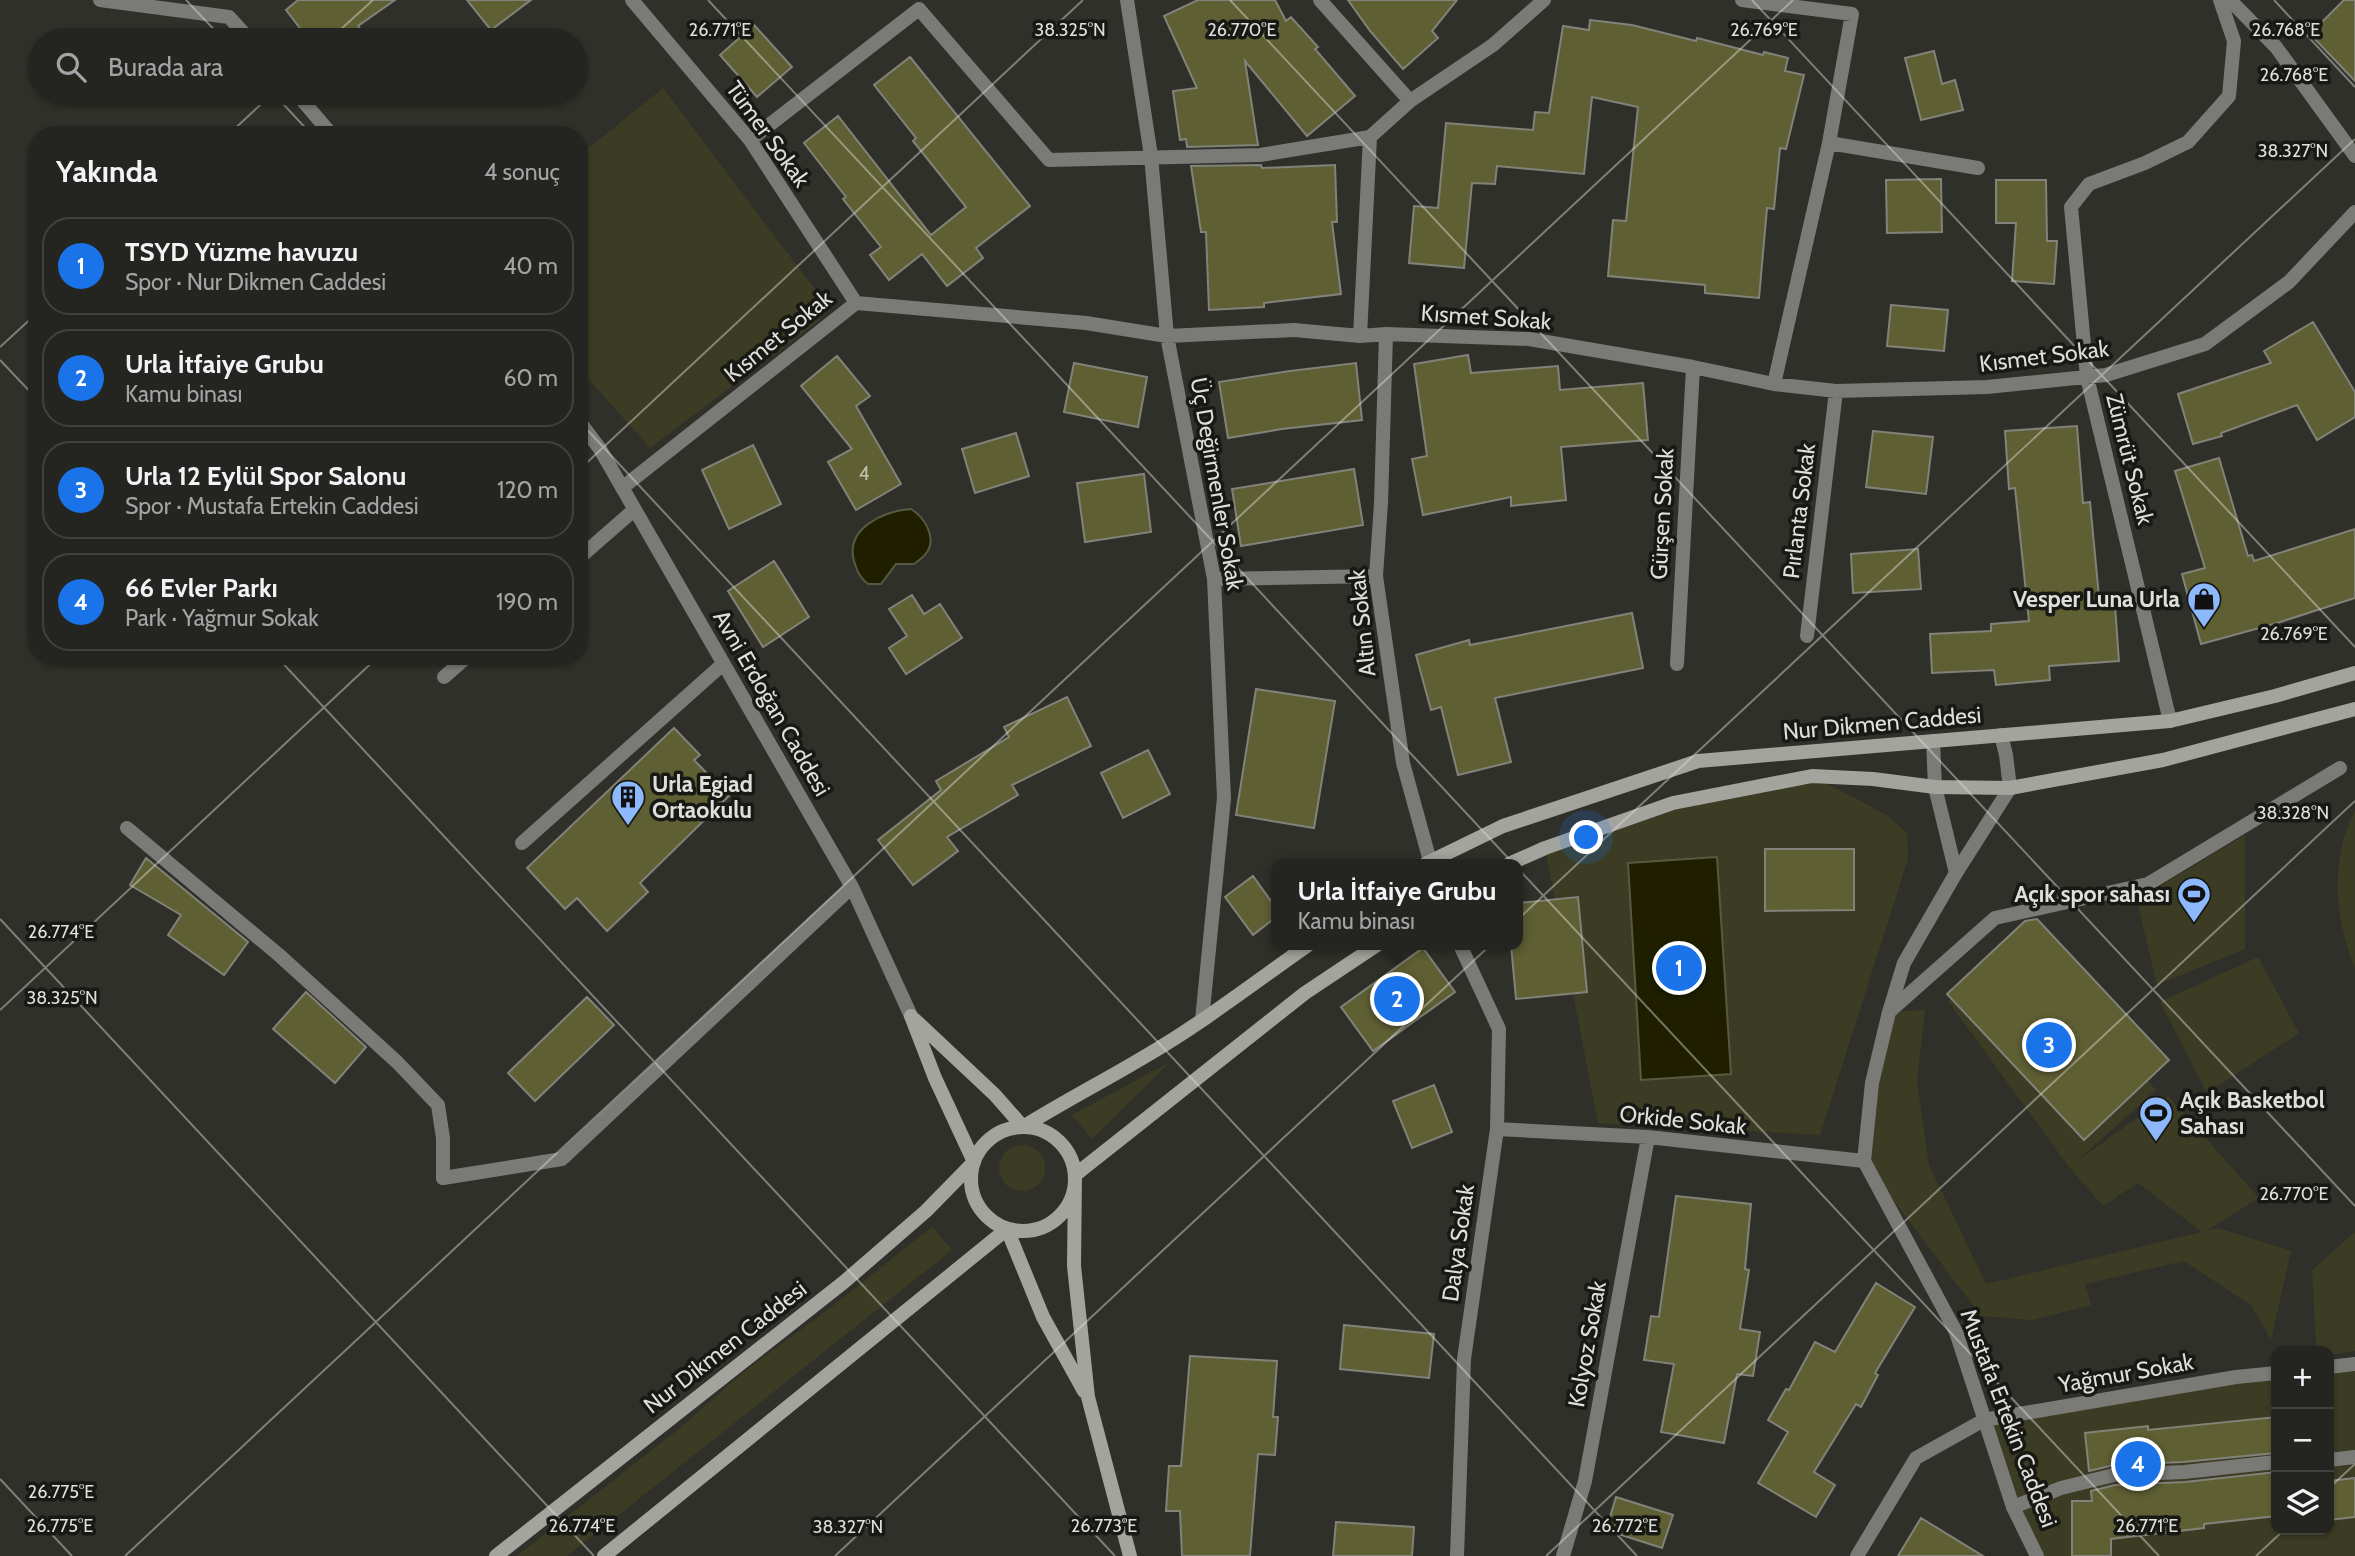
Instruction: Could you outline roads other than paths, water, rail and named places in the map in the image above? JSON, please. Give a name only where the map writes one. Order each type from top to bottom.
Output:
[{"type":"main road","name":"Nur Dikmen Caddesi","points":[[1435,859],[1503,826],[1698,761],[2170,721],[2275,696],[2355,673]]},
{"type":"main road","name":"Nur Dikmen Caddesi","points":[[1520,859],[1673,803],[1812,776],[1873,779],[1935,787],[2010,788],[2163,760],[2355,709]]},
{"type":"main road","points":[[1023,1127],[1072,1096],[1144,1057],[1202,1020],[1301,950]]},
{"type":"main road","points":[[911,1016],[1027,1128],[1009,1130],[993,1137],[981,1149],[974,1162],[971,1183],[975,1200],[985,1215],[1007,1229],[1032,1231],[1056,1219],[1071,1198],[1075,1175],[1305,993],[1370,950]]},
{"type":"main road","points":[[911,1016],[934,1078],[974,1162]]},
{"type":"main road","points":[[1023,1127],[1044,1132],[1058,1141],[1069,1155],[1075,1175],[1074,1266],[1088,1397],[1130,1556]]},
{"type":"main road","name":"Nur Dikmen Caddesi","points":[[495,1556],[844,1282],[926,1211],[974,1162]]},
{"type":"main road","points":[[1007,1229],[1043,1317],[1088,1397]]},
{"type":"main road","points":[[604,1556],[1007,1229]]},
{"type":"street","points":[[100,0],[229,17]]},
{"type":"street","points":[[220,0],[229,17],[239,28]]},
{"type":"street","name":"Tümer Sokak","points":[[632,0],[750,139],[856,303]]},
{"type":"street","name":"Üç Değirmenler Sokak","points":[[1129,0],[1151,156],[1167,336],[1214,579],[1224,798],[1202,1020]]},
{"type":"street","points":[[1320,0],[1410,101]]},
{"type":"street","points":[[750,139],[925,4],[1049,160],[1260,155],[1370,136],[1410,101],[1493,45],[1544,0]]},
{"type":"street","points":[[1742,0],[1852,14],[1829,143],[1774,384]]},
{"type":"street","name":"Zümrüt Sokak","points":[[2170,721],[2087,377],[2071,207],[2089,184],[2145,163],[2188,142],[2229,96],[2234,41],[2220,0]]},
{"type":"street","points":[[2230,0],[2276,47],[2355,156]]},
{"type":"street","points":[[306,105],[324,126]]},
{"type":"street","points":[[1360,336],[1370,136]]},
{"type":"street","points":[[1829,143],[1978,168]]},
{"type":"street","name":"Kısmet Sokak","points":[[622,488],[856,303],[1086,323],[1167,336],[1294,330],[1360,336],[1386,334],[1529,339],[1774,384],[1836,391],[1987,387],[2106,375],[2205,344],[2289,282],[2355,212]]},
{"type":"street","name":"Altın Sokak","points":[[1386,334],[1376,576],[1403,763],[1426,859]]},
{"type":"street","name":"Gürşen Sokak","points":[[1676,664],[1693,367]]},
{"type":"street","name":"Pırlanta Sokak","points":[[1807,636],[1836,391]]},
{"type":"street","name":"Avni Erdoğan Caddesi","points":[[588,434],[600,449],[852,887],[911,1016]]},
{"type":"street","points":[[588,550],[634,510]]},
{"type":"street","points":[[1214,579],[1376,576]]},
{"type":"street","points":[[522,843],[723,664]]},
{"type":"street","points":[[444,677],[458,665]]},
{"type":"street","points":[[1864,1161],[1872,1083],[1904,963],[1956,873],[2010,788],[2001,735]]},
{"type":"street","points":[[1933,741],[1935,787],[1956,873]]},
{"type":"street","points":[[1889,1012],[1995,918],[2148,884],[2340,768]]},
{"type":"street","points":[[127,828],[279,955],[397,1062],[438,1105],[443,1138],[443,1178],[562,1159],[852,887]]},
{"type":"street","name":"Dalya Sokak","points":[[1457,1556],[1464,1359],[1497,1129],[1499,1029],[1462,950]]},
{"type":"street","name":"Orkide Sokak","points":[[1497,1129],[1648,1138],[1864,1161]]},
{"type":"street","name":"Kolyoz Sokak","points":[[1563,1556],[1585,1480],[1648,1138]]},
{"type":"street","name":"Mustafa Ertekin Caddesi","points":[[1864,1161],[1956,1332],[2013,1507],[2037,1556]]},
{"type":"street","points":[[2334,1366],[2355,1364]]},
{"type":"street","name":"Yağmur Sokak","points":[[1857,1556],[1916,1458],[1984,1420],[2236,1377],[2271,1374]]},
{"type":"street","points":[[2334,1459],[2355,1457]]},
{"type":"street","points":[[2013,1507],[2062,1488],[2114,1475],[2184,1472],[2271,1463]]},
{"type":"place","name":"Vesper Luna Urla","points":[[2204,629]]},
{"type":"place","name":"Urla Egiad Ortaokulu","points":[[628,827]]},
{"type":"place","name":"Açık spor sahası","points":[[2194,924]]},
{"type":"place","name":"TSYD Yüzme havuzu","points":[[1679,968]]},
{"type":"place","name":"Urla İtfaiye Grubu","points":[[1397,999]]},
{"type":"place","name":"Urla 12 Eylül Spor Salonu","points":[[2049,1045]]},
{"type":"place","name":"Açık Basketbol Sahası","points":[[2156,1143]]},
{"type":"place","name":"66 Evler Parkı","points":[[2138,1464]]}]
